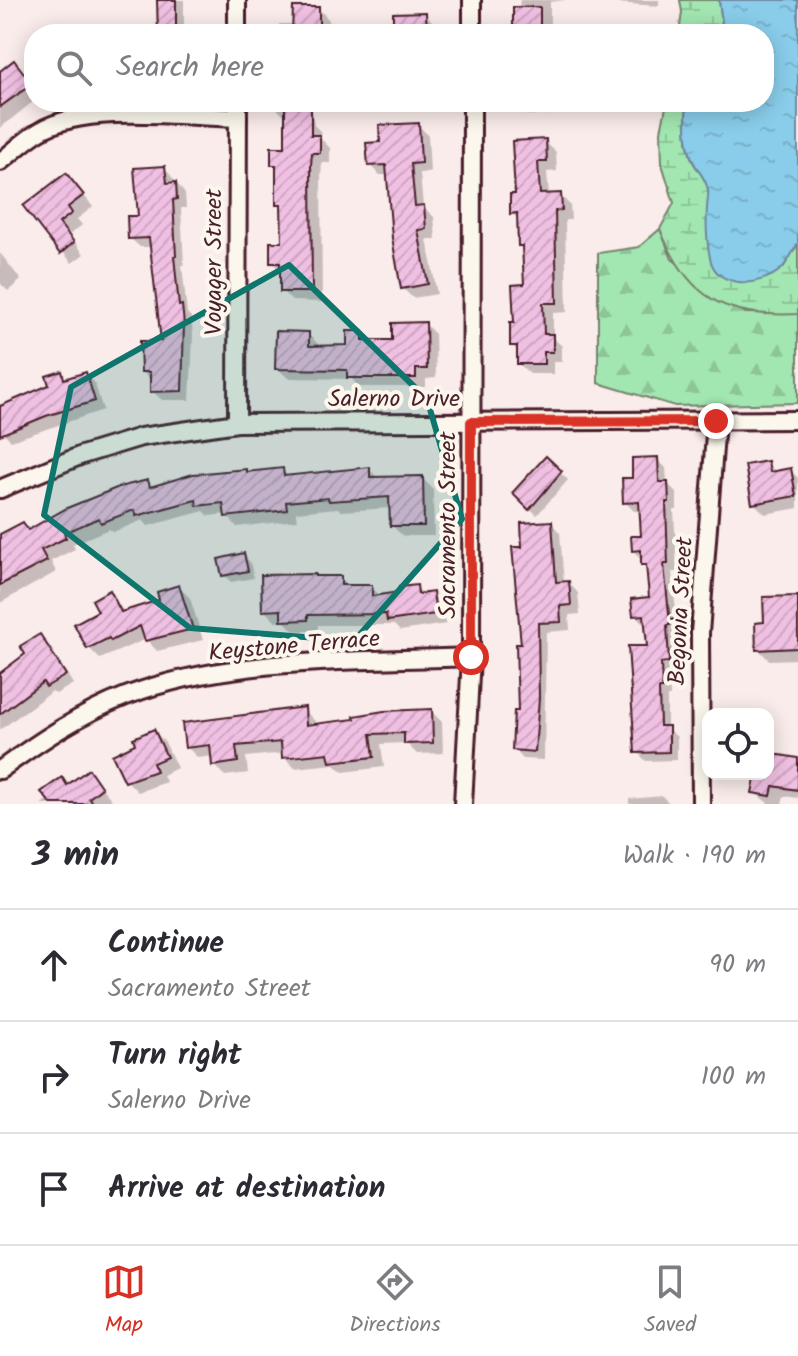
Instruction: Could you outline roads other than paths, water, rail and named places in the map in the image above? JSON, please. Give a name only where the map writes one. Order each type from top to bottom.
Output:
[{"type":"street","points":[[237,0],[237,24]]},
{"type":"street","points":[[472,0],[472,24]]},
{"type":"street","points":[[0,162],[40,131],[62,122],[97,114],[168,112]]},
{"type":"street","name":"Voyager Street","points":[[237,423],[238,112]]},
{"type":"street","name":"Sacramento Street","points":[[463,804],[471,657],[472,112]]},
{"type":"street","name":"Salerno Drive","points":[[0,489],[82,455],[141,437],[237,423],[798,420]]},
{"type":"street","name":"Begonia Street","points":[[701,804],[700,633],[716,421]]},
{"type":"street","name":"Keystone Terrace","points":[[0,770],[53,731],[126,696],[205,674],[263,667],[471,657]]},
{"type":"water","points":[[719,0],[798,0],[798,243],[781,269],[752,282],[721,276],[710,258],[707,240],[708,190],[691,157],[686,116],[687,112],[774,112],[774,24],[722,22]]}]
